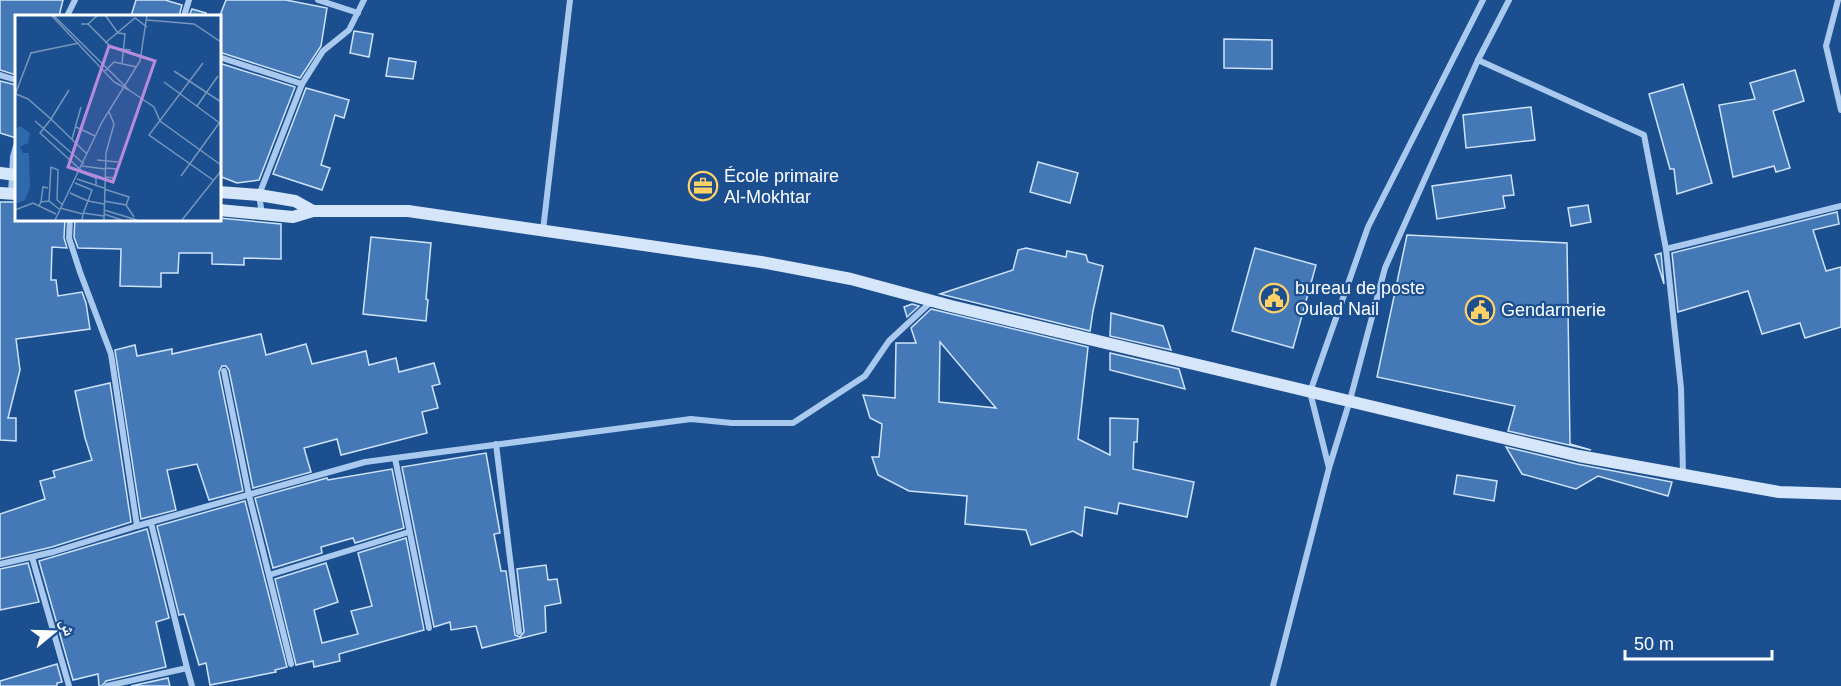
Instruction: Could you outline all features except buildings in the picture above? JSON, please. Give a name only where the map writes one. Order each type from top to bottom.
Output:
[{"type":"main road","points":[[220,192],[295,201],[313,211]]},
{"type":"main road","points":[[220,210],[293,217],[313,211],[408,211],[761,262],[851,279],[1579,456],[1779,492],[1841,494]]},
{"type":"street","points":[[68,15],[75,0]]},
{"type":"street","points":[[184,15],[189,0]]},
{"type":"street","points":[[318,0],[358,13]]},
{"type":"street","points":[[261,214],[259,195],[302,84],[323,51],[349,30],[364,0]]},
{"type":"street","points":[[543,231],[570,0]]},
{"type":"street","points":[[1329,468],[1310,392],[1368,227],[1483,0]]},
{"type":"street","points":[[1273,686],[1329,468],[1350,400],[1384,268],[1478,60],[1509,0]]},
{"type":"street","points":[[1838,0],[1826,46],[1841,110]]},
{"type":"street","points":[[220,57],[302,84]]},
{"type":"street","points":[[1478,60],[1644,135],[1666,249],[1681,388],[1683,475]]},
{"type":"street","points":[[0,75],[15,80]]},
{"type":"street","points":[[9,194],[9,174],[15,150]]},
{"type":"street","points":[[1666,249],[1841,206]]},
{"type":"street","points":[[70,220],[69,238],[111,354],[137,526]]},
{"type":"street","points":[[0,564],[53,552],[364,462],[691,419],[732,423],[793,423],[865,376],[889,341],[934,300]]},
{"type":"street","points":[[224,371],[249,495],[291,664]]},
{"type":"street","points":[[496,444],[519,633]]},
{"type":"street","points":[[395,458],[429,628]]},
{"type":"street","points":[[151,523],[192,686]]},
{"type":"street","points":[[269,575],[410,532]]},
{"type":"street","points":[[32,557],[69,686]]},
{"type":"street","points":[[107,686],[187,668]]},
{"type":"place","name":"École primaire Al-Mokhtar","points":[[703,186]]},
{"type":"place","name":"bureau de poste Oulad Nail","points":[[1274,298]]},
{"type":"place","name":"Gendarmerie","points":[[1480,310]]}]
